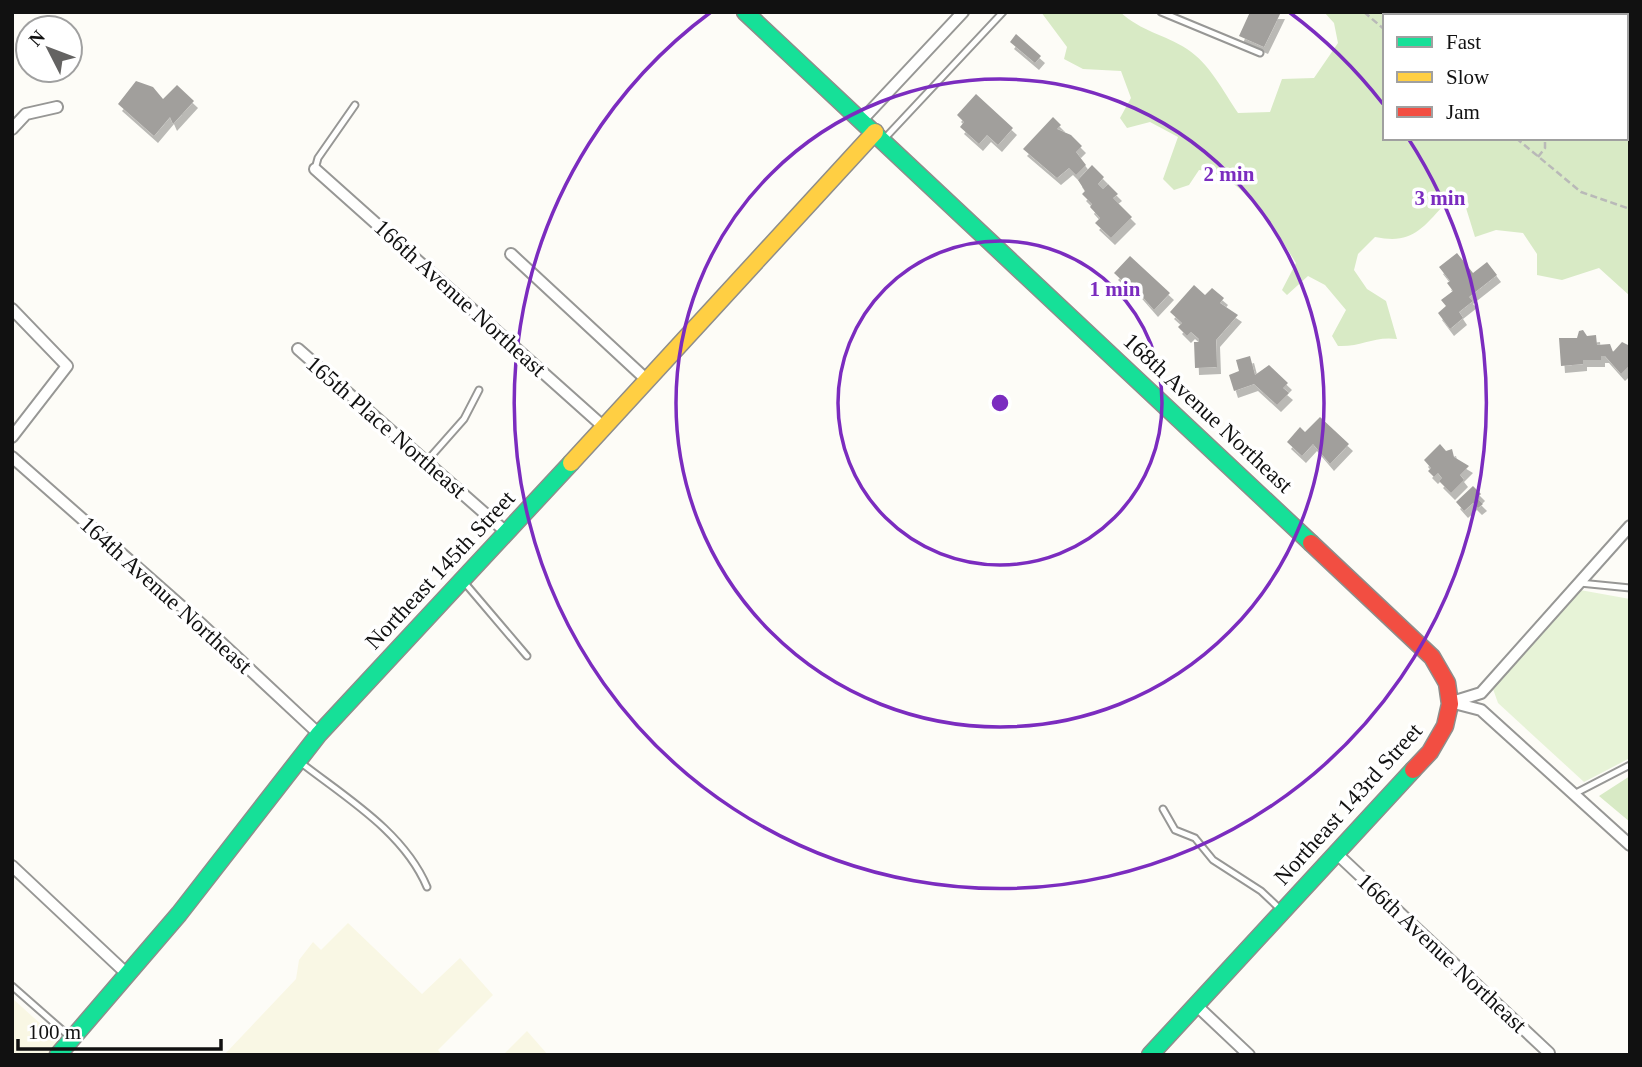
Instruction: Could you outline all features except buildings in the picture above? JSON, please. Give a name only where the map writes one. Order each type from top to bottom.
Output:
[{"type":"street","name":"168th Avenue Northeast","points":[[745,12],[1432,657],[1449,682],[1452,702]]},
{"type":"street","points":[[862,120],[963,12]]},
{"type":"street","points":[[12,129],[26,114],[57,107]]},
{"type":"street","name":"Northeast 145th Street","points":[[58,1055],[179,914],[319,734],[880,136]]},
{"type":"street","name":"166th Avenue Northeast","points":[[315,169],[605,428]]},
{"type":"street","points":[[511,254],[648,381]]},
{"type":"street","points":[[12,309],[67,366],[12,437]]},
{"type":"street","name":"165th Place Northeast","points":[[298,349],[506,532]]},
{"type":"street","name":"164th Avenue Northeast","points":[[12,457],[198,621],[319,734]]},
{"type":"street","points":[[1452,702],[1480,693],[1630,526]]},
{"type":"street","points":[[1452,702],[1481,710],[1630,845]]},
{"type":"street","name":"Northeast 143rd Street","points":[[1150,1055],[1430,751],[1448,724],[1452,702]]},
{"type":"street","name":"166th Avenue Northeast","points":[[1336,853],[1549,1053]]},
{"type":"street","points":[[12,866],[127,974]]},
{"type":"street","points":[[1196,1005],[1249,1055]]},
{"type":"lane","points":[[880,136],[1003,12]]},
{"type":"lane","points":[[1161,12],[1260,53]]},
{"type":"lane","points":[[315,169],[318,158],[355,105]]},
{"type":"lane","points":[[426,462],[464,419],[479,390]]},
{"type":"lane","points":[[461,580],[527,656]]},
{"type":"lane","points":[[1580,583],[1630,588]]},
{"type":"lane","points":[[298,760],[368,813],[421,872],[428,887]]},
{"type":"lane","points":[[1574,794],[1630,765]]},
{"type":"lane","points":[[1163,809],[1175,830],[1195,838],[1213,860],[1261,891],[1282,911]]},
{"type":"lane","points":[[12,986],[72,1039]]},
{"type":"path","points":[[1364,12],[1383,28]]},
{"type":"path","points":[[1518,140],[1581,192],[1630,209]]},
{"type":"path","points":[[1537,158],[1545,148],[1545,140]]},
{"type":"shaded area","points":[[348,923],[422,994],[460,958],[493,995],[438,1050],[442,1055],[224,1055],[296,979],[299,960],[313,942],[321,950]]},
{"type":"shaded area","points":[[12,998],[65,1046],[58,1055],[12,1055]]},
{"type":"shaded area","points":[[527,1031],[548,1055],[503,1055]]},
{"type":"green space","points":[[1041,12],[1120,12],[1195,55],[1216,78],[1238,113],[1270,112],[1282,79],[1314,78],[1338,43],[1334,23],[1324,12],[1630,12],[1630,296],[1599,268],[1562,280],[1537,275],[1537,254],[1523,233],[1496,230],[1475,237],[1466,208],[1443,206],[1414,233],[1398,239],[1375,237],[1358,254],[1354,270],[1367,289],[1386,301],[1397,339],[1338,346],[1332,336],[1346,310],[1325,285],[1308,276],[1287,295],[1282,290],[1296,263],[1256,205],[1230,181],[1199,170],[1189,185],[1174,190],[1163,179],[1178,137],[1150,122],[1127,128],[1120,118],[1131,98],[1121,71],[1083,69],[1064,59],[1067,47]]},
{"type":"green space","points":[[1580,590],[1630,599],[1630,758],[1584,782],[1498,703],[1493,689]]},
{"type":"green space","points":[[1630,776],[1630,822],[1599,796]]},
{"type":"traffic: fast","points":[[745,12],[1311,543]]},
{"type":"traffic: fast","points":[[58,1055],[179,914],[319,734],[571,463]]},
{"type":"traffic: fast","points":[[1150,1055],[1413,770]]},
{"type":"traffic: slow","points":[[571,463],[875,132]]},
{"type":"traffic: jam","points":[[1311,543],[1432,657],[1447,683],[1450,704],[1445,726],[1430,752],[1413,770]]}]
